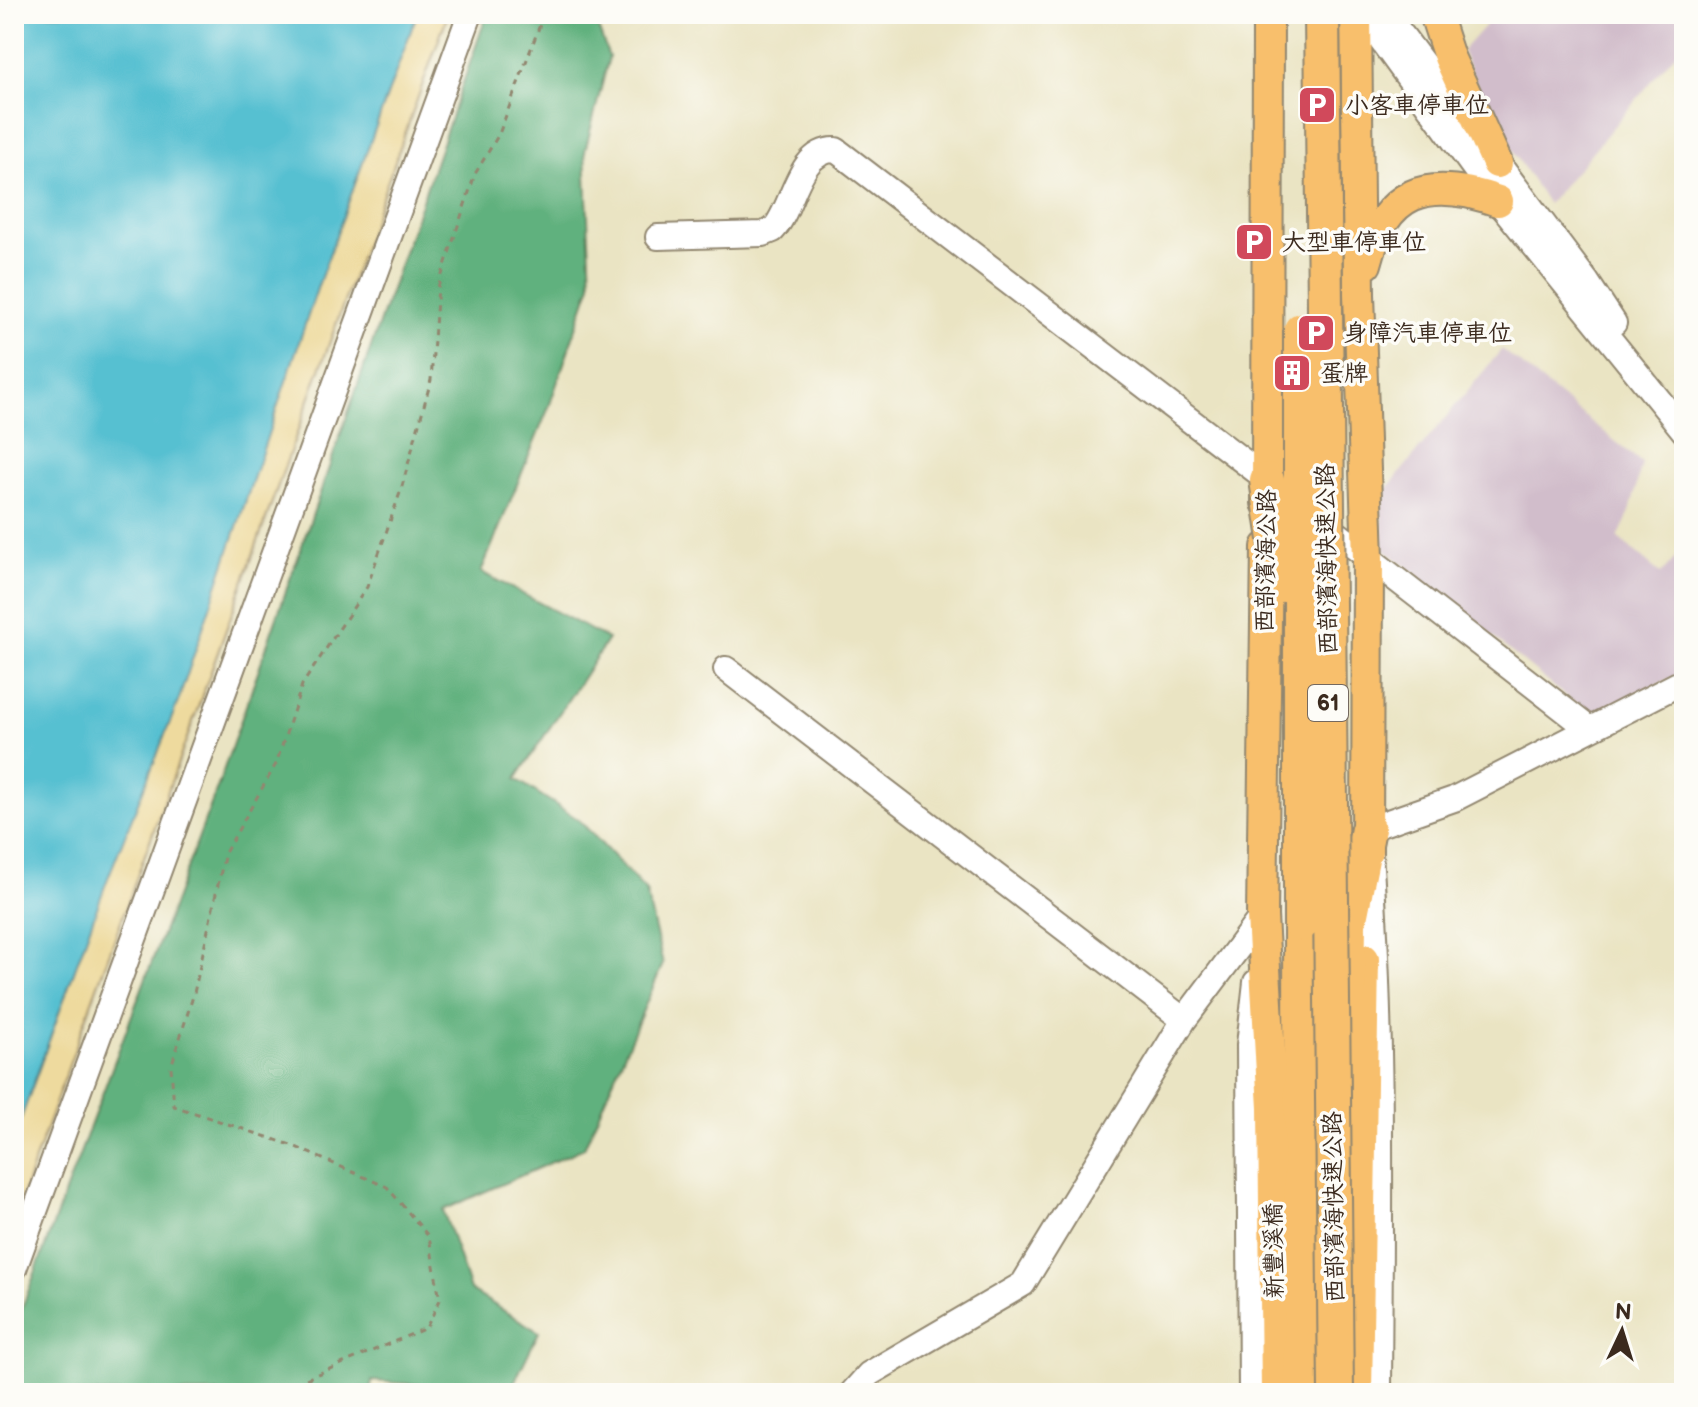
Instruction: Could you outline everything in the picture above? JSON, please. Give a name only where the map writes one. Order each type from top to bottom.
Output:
[{"type":"highway","name":"西部濱海快速公路","points":[[1301,14],[1302,1393]]},
{"type":"highway","name":"西部濱海快速公路","points":[[1322,14],[1336,1393]]},
{"type":"highway","points":[[1267,480],[1283,577],[1282,805],[1301,924]]},
{"type":"highway","points":[[1336,1393],[1345,1218],[1349,924],[1368,829]]},
{"type":"main road","points":[[1260,14],[1265,71]]},
{"type":"main road","name":"西部濱海公路","points":[[1268,14],[1265,71],[1267,480],[1262,916],[1273,1108]]},
{"type":"main road","name":"61","points":[[1357,1393],[1360,1106],[1368,829],[1368,558],[1359,294],[1359,14]]},
{"type":"main road","points":[[1435,14],[1449,57],[1497,163]]},
{"type":"main road","points":[[1359,294],[1374,235],[1383,218],[1398,204],[1414,194],[1435,189],[1471,192],[1498,201]]},
{"type":"main road","name":"新豐溪橋","points":[[1273,1108],[1276,1393]]},
{"type":"street","points":[[14,1269],[470,14]]},
{"type":"street","points":[[1359,14],[1498,201],[1681,427]]},
{"type":"street","points":[[1386,14],[1587,282],[1681,427]]},
{"type":"street","points":[[658,237],[763,234],[773,230],[797,181],[820,154],[836,150],[1588,728]]},
{"type":"street","points":[[726,669],[1184,1020]]},
{"type":"street","points":[[1379,1393],[1381,1087],[1378,952],[1368,829],[1454,799],[1684,681]]},
{"type":"street","points":[[852,1393],[869,1374],[1023,1284],[1184,1020],[1262,916]]},
{"type":"street","points":[[1251,1393],[1249,1045],[1262,916]]},
{"type":"path","points":[[273,1393],[426,1328],[440,1300],[429,1237],[387,1187],[291,1145],[174,1106],[171,1067],[194,993],[225,853],[276,764],[302,685],[367,587],[431,380],[438,287],[475,174],[499,134],[544,14]]},
{"type":"shaded area","points":[[1495,14],[1684,14],[1684,43],[1548,204],[1492,120],[1462,51]]},
{"type":"shaded area","points":[[1502,349],[1642,463],[1630,512],[1618,538],[1661,574],[1684,548],[1684,672],[1590,716],[1383,548],[1380,497]]},
{"type":"green space","points":[[487,14],[593,14],[609,57],[585,151],[591,284],[549,407],[481,572],[608,639],[516,779],[579,820],[646,891],[663,964],[584,1148],[443,1210],[470,1290],[539,1332],[510,1391],[372,1381],[370,1393],[14,1393],[14,1329],[219,783]]},
{"type":"sand","points":[[403,14],[448,14],[14,1218],[14,1063]]},
{"type":"water","points":[[14,14],[417,14],[320,280],[178,702],[106,883],[14,1138]]},
{"type":"place","name":"小客車停車位","points":[[1317,105]]},
{"type":"place","name":"大型車停車位","points":[[1254,242]]},
{"type":"place","name":"身障汽車停車位","points":[[1316,333]]},
{"type":"place","name":"蛋牌","points":[[1292,373]]}]
